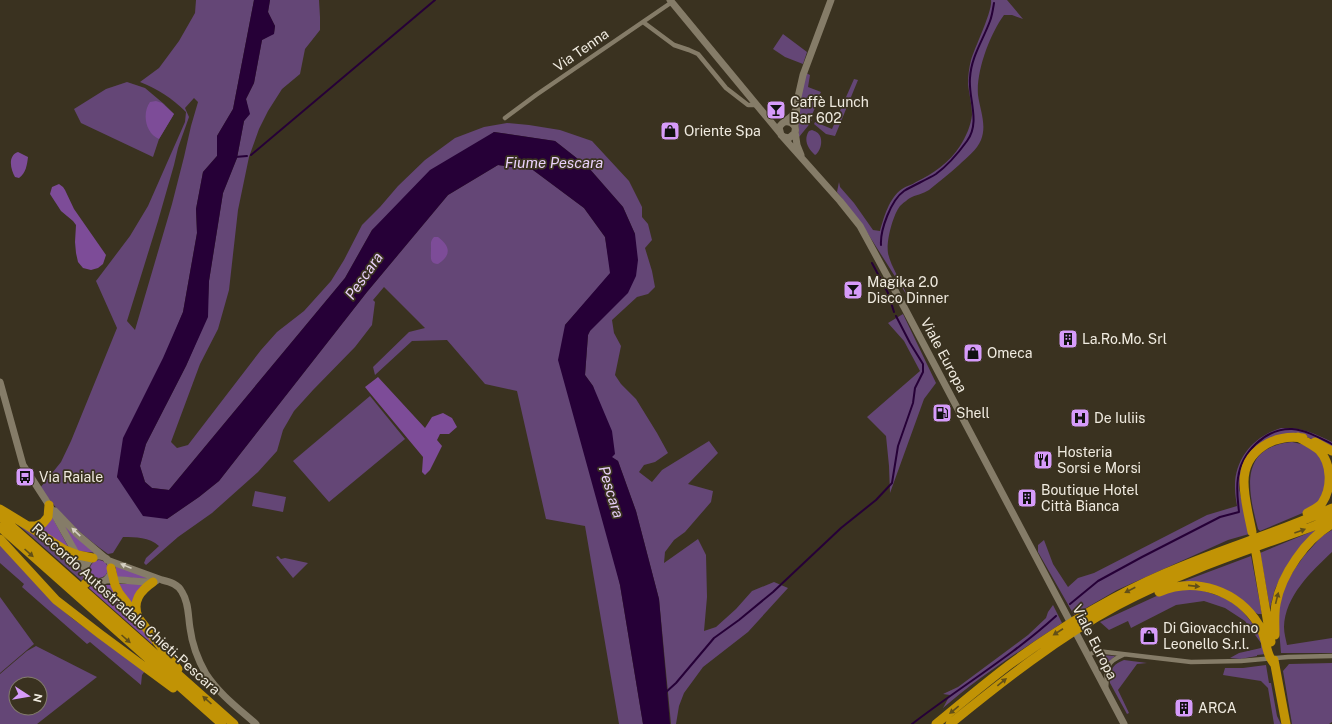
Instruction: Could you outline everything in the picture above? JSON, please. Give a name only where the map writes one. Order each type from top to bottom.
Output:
[{"type":"highway","points":[[1252,532],[1244,482],[1245,472],[1250,461],[1259,449],[1268,443],[1283,437],[1298,437],[1308,439],[1332,451]]},
{"type":"highway","points":[[936,724],[1008,666],[1056,633],[1236,550],[1316,508],[1328,495],[1332,478],[1330,466],[1318,449],[1298,437]]},
{"type":"highway","points":[[28,526],[40,525],[46,520],[49,513],[49,505]]},
{"type":"highway","points":[[1265,536],[1332,508]]},
{"type":"highway","points":[[0,509],[65,550],[92,558]]},
{"type":"highway","name":"Raccordo Autostradale Chieti-Pescara","points":[[0,516],[234,724]]},
{"type":"highway","points":[[950,724],[1013,673],[1093,615],[1165,573],[1236,550],[1245,542],[1248,536],[1265,536],[1314,526],[1332,517]]},
{"type":"highway","points":[[1273,650],[1275,635],[1275,605],[1281,584],[1287,572],[1305,548],[1321,532],[1332,524]]},
{"type":"highway","name":"Raccordo Autostradale Chieti-Pescara","points":[[0,527],[220,723]]},
{"type":"highway","points":[[0,539],[56,600],[170,686],[206,716],[220,723]]},
{"type":"highway","points":[[1256,553],[1286,724]]},
{"type":"highway","points":[[108,562],[110,580],[138,619],[177,667],[180,676]]},
{"type":"highway","points":[[138,619],[136,608],[137,598],[143,590],[157,581]]},
{"type":"highway","points":[[1142,594],[1153,594],[1174,586],[1187,585],[1206,587],[1224,594],[1240,603],[1257,621],[1265,636],[1269,655],[1275,665]]},
{"type":"highway","points":[[66,608],[72,600]]},
{"type":"main road","name":"Viale Europa","points":[[802,159],[797,145],[795,129],[797,107],[803,75],[830,0]]},
{"type":"main road","name":"Viale Europa","points":[[671,1],[781,135],[840,201],[860,226],[1124,724]]},
{"type":"main road","points":[[767,117],[773,121],[784,122],[790,122],[795,129],[791,137],[787,138],[781,135],[779,127],[784,122],[793,116],[797,107]]},
{"type":"main road","points":[[0,382],[23,465],[49,505],[87,578],[97,582],[110,580],[157,581],[173,583],[182,591],[188,607],[192,641],[201,665],[212,683],[226,698],[256,724]]},
{"type":"main road","points":[[49,505],[77,534],[108,562]]},
{"type":"main road","points":[[87,578],[87,563],[96,556],[157,581]]},
{"type":"street","name":"Via Tenna","points":[[505,118],[671,1]]},
{"type":"street","points":[[642,22],[674,45],[698,54],[726,88],[748,105],[757,105]]},
{"type":"street","points":[[1088,655],[1097,651],[1191,662],[1332,656]]},
{"type":"street","points":[[1106,691],[1107,668],[1112,660],[1123,654]]},
{"type":"shaded area","points":[[196,0],[254,0],[233,109],[217,136],[217,156],[203,172],[196,209],[197,233],[183,312],[117,477],[167,519],[199,497],[219,481],[367,292],[448,195],[498,165],[533,170],[584,208],[605,237],[611,273],[565,325],[620,585],[643,724],[619,724],[585,526],[546,519],[517,391],[485,384],[447,340],[412,341],[375,375],[373,367],[409,332],[425,328],[384,287],[373,300],[375,302],[372,325],[355,347],[294,411],[283,430],[277,451],[258,472],[212,513],[178,537],[146,565],[144,563],[146,558],[159,546],[155,543],[142,538],[123,537],[113,553],[108,554],[71,524],[40,488],[61,462],[117,328],[96,281],[130,236],[148,206],[185,122],[186,112],[181,107],[164,94],[140,82],[159,68],[179,41],[195,13]],"holes":[[[194,98],[198,102],[172,204],[135,330],[127,321],[158,221],[178,148],[189,117],[185,108]]]},
{"type":"shaded area","points":[[270,0],[319,0],[320,30],[305,49],[300,74],[282,89],[259,129],[249,157],[238,210],[229,290],[218,329],[200,364],[171,442],[177,448],[188,445],[261,350],[277,332],[304,311],[331,281],[344,260],[362,225],[398,186],[425,160],[455,138],[484,127],[507,123],[560,130],[592,141],[629,181],[642,207],[642,217],[648,224],[652,240],[645,248],[655,287],[648,294],[637,297],[612,320],[614,333],[621,346],[615,375],[621,384],[636,399],[668,453],[655,462],[644,465],[639,472],[652,482],[662,470],[709,441],[718,453],[688,484],[713,491],[711,502],[685,532],[674,540],[665,552],[664,563],[698,539],[706,555],[707,597],[704,631],[716,627],[736,609],[752,591],[774,582],[788,588],[748,632],[703,667],[684,693],[679,706],[676,724],[671,724],[659,599],[636,511],[618,461],[611,457],[593,386],[585,375],[588,335],[635,234],[623,207],[588,167],[555,141],[494,132],[372,230],[345,278],[169,490],[152,488],[145,482],[140,466],[146,444],[186,366],[207,317],[209,281],[223,193],[237,158],[244,121],[249,114],[246,99],[254,83],[262,40],[274,33],[275,26],[268,12]]},
{"type":"shaded area","points":[[991,0],[1007,0],[1023,19],[1012,15],[1004,15],[989,42],[985,53],[978,85],[983,129],[983,134],[979,144],[959,165],[929,190],[910,198],[897,210],[889,235],[888,253],[908,297],[863,226],[837,192],[839,182],[840,187],[854,203],[873,230],[880,231],[890,203],[897,193],[935,171],[956,152],[971,123],[972,107],[968,84],[969,69],[989,12]]},
{"type":"shaded area","points":[[783,34],[807,52],[803,64],[785,57],[773,49]]},
{"type":"shaded area","points":[[806,73],[810,75],[808,87],[821,92],[810,119],[812,120],[799,137],[800,105]]},
{"type":"shaded area","points":[[854,79],[858,80],[835,136],[826,134],[814,124],[815,122],[832,129]]},
{"type":"shaded area","points":[[127,82],[145,88],[174,114],[159,139],[153,157],[81,123],[74,109],[106,89]]},
{"type":"shaded area","points":[[156,101],[162,103],[174,114],[159,139],[154,136],[148,128],[146,122],[146,112],[150,102]]},
{"type":"shaded area","points":[[812,130],[819,134],[821,138],[820,149],[815,155],[808,147],[806,141],[807,134]]},
{"type":"shaded area","points":[[18,152],[28,157],[25,171],[19,178],[15,177],[12,171],[11,163],[12,157]]},
{"type":"shaded area","points":[[59,184],[65,190],[74,209],[106,255],[103,264],[98,268],[91,270],[83,268],[78,262],[75,242],[76,225],[61,211],[50,194],[52,187]]},
{"type":"shaded area","points":[[434,237],[438,237],[442,240],[448,250],[446,257],[438,264],[433,263],[431,259],[431,243]]},
{"type":"shaded area","points":[[903,314],[936,383],[924,399],[890,493],[886,436],[867,417],[920,371],[904,341],[888,323]]},
{"type":"shaded area","points":[[378,377],[425,428],[432,417],[443,413],[452,418],[457,427],[449,434],[440,434],[437,440],[442,446],[430,470],[425,475],[422,472],[423,457],[365,387]]},
{"type":"shaded area","points":[[370,396],[405,439],[329,502],[293,461]]},
{"type":"shaded area","points":[[1281,428],[1295,428],[1313,433],[1332,442],[1332,449],[1303,435],[1272,437],[1240,479],[1239,488],[1249,534],[1228,540],[1117,590],[1074,615],[1038,552],[1038,545],[1044,540],[1053,564],[1068,587],[1078,578],[1094,573],[1207,515],[1237,506],[1235,490],[1236,477],[1242,458],[1254,443],[1271,432]]},
{"type":"shaded area","points":[[1292,442],[1310,446],[1327,465],[1324,498],[1305,512],[1260,531],[1254,515],[1250,486],[1251,473],[1255,462],[1262,452],[1275,446]]},
{"type":"shaded area","points":[[255,491],[286,497],[283,512],[252,506]]},
{"type":"shaded area","points":[[51,515],[70,550],[39,528]]},
{"type":"shaded area","points":[[60,520],[98,553],[77,551]]},
{"type":"shaded area","points":[[15,522],[73,556],[84,576],[82,581]]},
{"type":"shaded area","points":[[1318,529],[1284,571],[1275,589],[1270,608],[1260,553]]},
{"type":"shaded area","points":[[1332,530],[1332,552],[1300,585],[1289,605],[1285,616],[1284,627],[1287,645],[1332,638],[1332,653],[1281,653],[1278,618],[1282,590],[1304,556],[1322,536]]},
{"type":"shaded area","points":[[0,544],[54,603],[73,619],[145,671],[142,675],[141,685],[90,642],[87,644],[22,587],[24,584],[0,563]]},
{"type":"shaded area","points":[[278,556],[281,559],[285,558],[308,563],[293,578],[276,557]]},
{"type":"shaded area","points":[[1251,556],[1262,614],[1254,612],[1242,600],[1179,583]]},
{"type":"shaded area","points":[[99,560],[105,563],[108,569],[105,575],[99,578],[93,575],[90,569],[93,563]]},
{"type":"shaded area","points":[[115,564],[151,579],[117,577]]},
{"type":"shaded area","points":[[118,584],[146,584],[133,610]]},
{"type":"shaded area","points":[[91,585],[112,585],[153,642],[152,644],[89,588]]},
{"type":"shaded area","points":[[1181,589],[1196,589],[1207,592],[1225,598],[1239,607],[1258,630],[1266,654],[1240,659],[1230,658],[1239,653],[1261,648],[1261,643],[1245,621],[1225,608],[1204,601],[1176,605],[1131,628],[1128,621],[1109,630],[1100,622],[1163,593]]},
{"type":"shaded area","points":[[0,597],[34,644],[0,673]]},
{"type":"shaded area","points":[[1053,605],[1062,623],[986,674],[943,708],[950,695],[943,694],[958,687],[1028,635],[1046,618]]},
{"type":"shaded area","points":[[36,646],[97,677],[48,715],[48,676],[8,676],[8,716],[47,716],[37,724],[0,724],[0,674],[27,651]]},
{"type":"shaded area","points":[[1101,655],[1115,656],[1110,661],[1104,672],[1099,662]]},
{"type":"shaded area","points":[[1124,660],[1147,663],[1137,664],[1118,690],[1129,713],[1127,714],[1110,683],[1112,668]]},
{"type":"shaded area","points":[[1332,663],[1332,722],[1329,724],[1292,724],[1283,671],[1289,664]]},
{"type":"shaded area","points":[[1266,665],[1277,716],[1281,724],[1274,724],[1268,688],[1261,681],[1223,675],[1225,668],[1243,668]]},
{"type":"water","name":"Fiume Pescara","points":[[254,0],[270,0],[268,12],[275,26],[274,34],[262,40],[254,83],[246,99],[250,114],[244,121],[237,158],[223,193],[209,281],[208,317],[186,366],[146,444],[140,466],[145,482],[152,488],[169,490],[345,278],[372,230],[430,170],[494,132],[555,141],[588,167],[623,207],[635,234],[638,260],[636,276],[628,293],[590,331],[588,335],[585,375],[593,386],[612,431],[615,454],[612,457],[618,461],[636,511],[659,599],[670,724],[643,724],[620,585],[558,360],[565,325],[610,273],[605,237],[584,208],[533,170],[498,165],[448,195],[367,292],[219,481],[199,497],[167,519],[143,516],[117,477],[123,438],[163,358],[183,312],[197,233],[196,209],[203,172],[217,156],[217,136],[233,109]]},
{"type":"waterway","points":[[251,155],[435,0]]},
{"type":"waterway","points":[[881,245],[884,224],[899,195],[940,171],[960,150],[971,134],[974,118],[970,86],[971,70],[975,56],[991,19],[994,3]]},
{"type":"waterway","points":[[235,157],[247,156]]},
{"type":"waterway","points":[[872,263],[888,293],[894,312]]},
{"type":"waterway","points":[[665,693],[676,683],[714,638],[773,592],[841,528],[876,500],[892,483],[898,446],[913,403],[915,388],[923,372],[923,364],[896,316]]},
{"type":"waterway","points":[[1070,604],[1098,581],[1142,557],[1220,517],[1239,512],[1237,487],[1240,469],[1249,451],[1264,437],[1282,430],[1292,429],[1308,433],[1332,444]]},
{"type":"waterway","points":[[912,724],[1022,645],[1056,616]]},
{"type":"place","name":"Caffè Lunch Bar 602","points":[[776,110]]},
{"type":"place","name":"Oriente Spa","points":[[670,131]]},
{"type":"place","name":"Magika 2.0 Disco Dinner","points":[[853,290]]},
{"type":"place","name":"La.Ro.Mo. Srl","points":[[1068,339]]},
{"type":"place","name":"Omeca","points":[[973,353]]},
{"type":"place","name":"Shell","points":[[942,413]]},
{"type":"place","name":"De Iuliis","points":[[1080,418]]},
{"type":"place","name":"Hosteria Sorsi e Morsi","points":[[1043,460]]},
{"type":"place","name":"Via Raiale","points":[[25,477]]},
{"type":"place","name":"Boutique Hotel Città Bianca","points":[[1027,498]]},
{"type":"place","name":"Di Giovacchino Leonello S.r.l.","points":[[1149,636]]},
{"type":"place","name":"ARCA","points":[[1184,708]]},
{"type":"water label","name":"Pescara","points":[[364,276]]},
{"type":"water label","name":"Pescara","points":[[611,492]]}]
